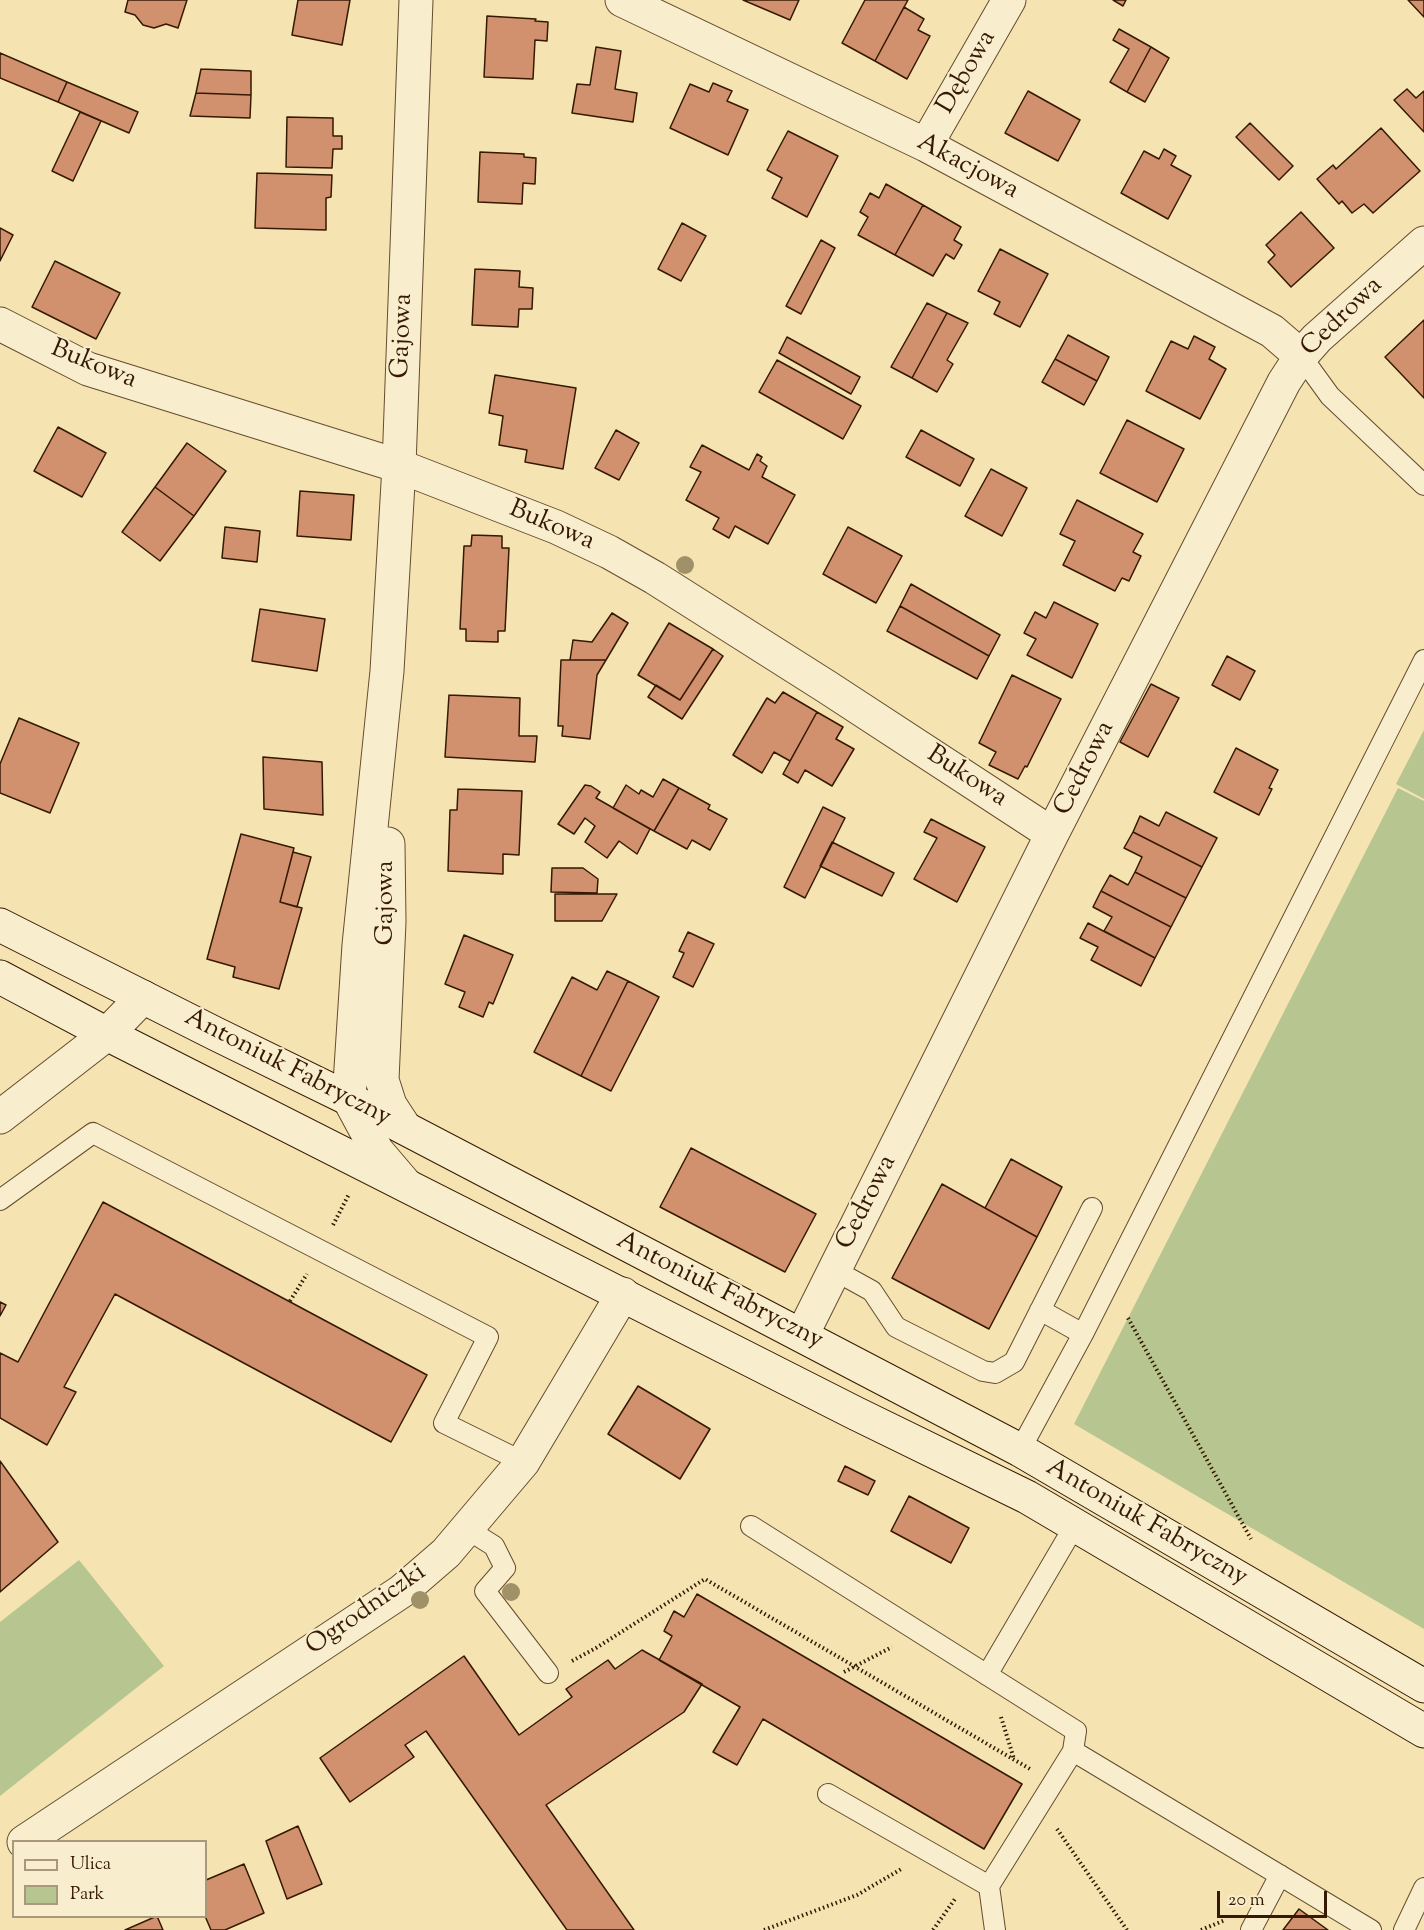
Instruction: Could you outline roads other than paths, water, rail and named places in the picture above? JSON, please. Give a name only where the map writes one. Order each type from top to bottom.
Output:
[{"type":"street","name":"Gajowa","points":[[349,1099],[359,945],[387,671],[399,466],[416,0]]},
{"type":"street","name":"Akacjowa","points":[[622,0],[926,146],[1272,331],[1301,356]]},
{"type":"street","name":"Dębowa","points":[[926,146],[1009,0]]},
{"type":"street","name":"Cedrowa","points":[[802,1335],[1052,834],[1273,402],[1301,356],[1317,338],[1424,243]]},
{"type":"street","name":"Bukowa","points":[[0,324],[88,369],[399,466],[556,527],[609,552],[656,578],[1052,834]]},
{"type":"street","name":"Gajowa","points":[[387,671],[389,922],[382,1080],[390,1105],[405,1128]]},
{"type":"street","name":"Antoniuk Fabryczny","points":[[0,925],[349,1099],[1020,1450],[1424,1686]]},
{"type":"street","name":"Antoniuk Fabryczny","points":[[0,977],[107,1034],[855,1413],[1027,1497],[1424,1731]]},
{"type":"street","points":[[0,1117],[107,1034],[143,997]]},
{"type":"street","points":[[349,1099],[377,1151],[406,1185]]},
{"type":"street","name":"Ogrodniczki","points":[[27,1840],[402,1591],[446,1553],[523,1462],[623,1294]]},
{"type":"lane","points":[[1301,356],[1330,396],[1424,485]]},
{"type":"lane","points":[[1020,1450],[1083,1334],[1424,660]]},
{"type":"lane","points":[[0,1200],[93,1134],[488,1337],[444,1423],[523,1462]]},
{"type":"lane","points":[[834,1270],[872,1291],[896,1327],[983,1371],[995,1373],[1014,1362],[1092,1208]]},
{"type":"lane","points":[[1040,1310],[1083,1334]]},
{"type":"lane","points":[[987,1675],[1074,1525]]},
{"type":"lane","points":[[751,1526],[1076,1731],[1073,1751],[988,1886],[995,1930]]},
{"type":"lane","points":[[467,1529],[494,1546],[505,1568],[485,1591],[548,1673]]},
{"type":"lane","points":[[1073,1751],[1371,1930]]},
{"type":"lane","points":[[828,1794],[988,1886]]},
{"type":"lane","points":[[1251,1930],[1280,1875]]},
{"type":"lane","points":[[1404,1930],[1424,1888]]}]
